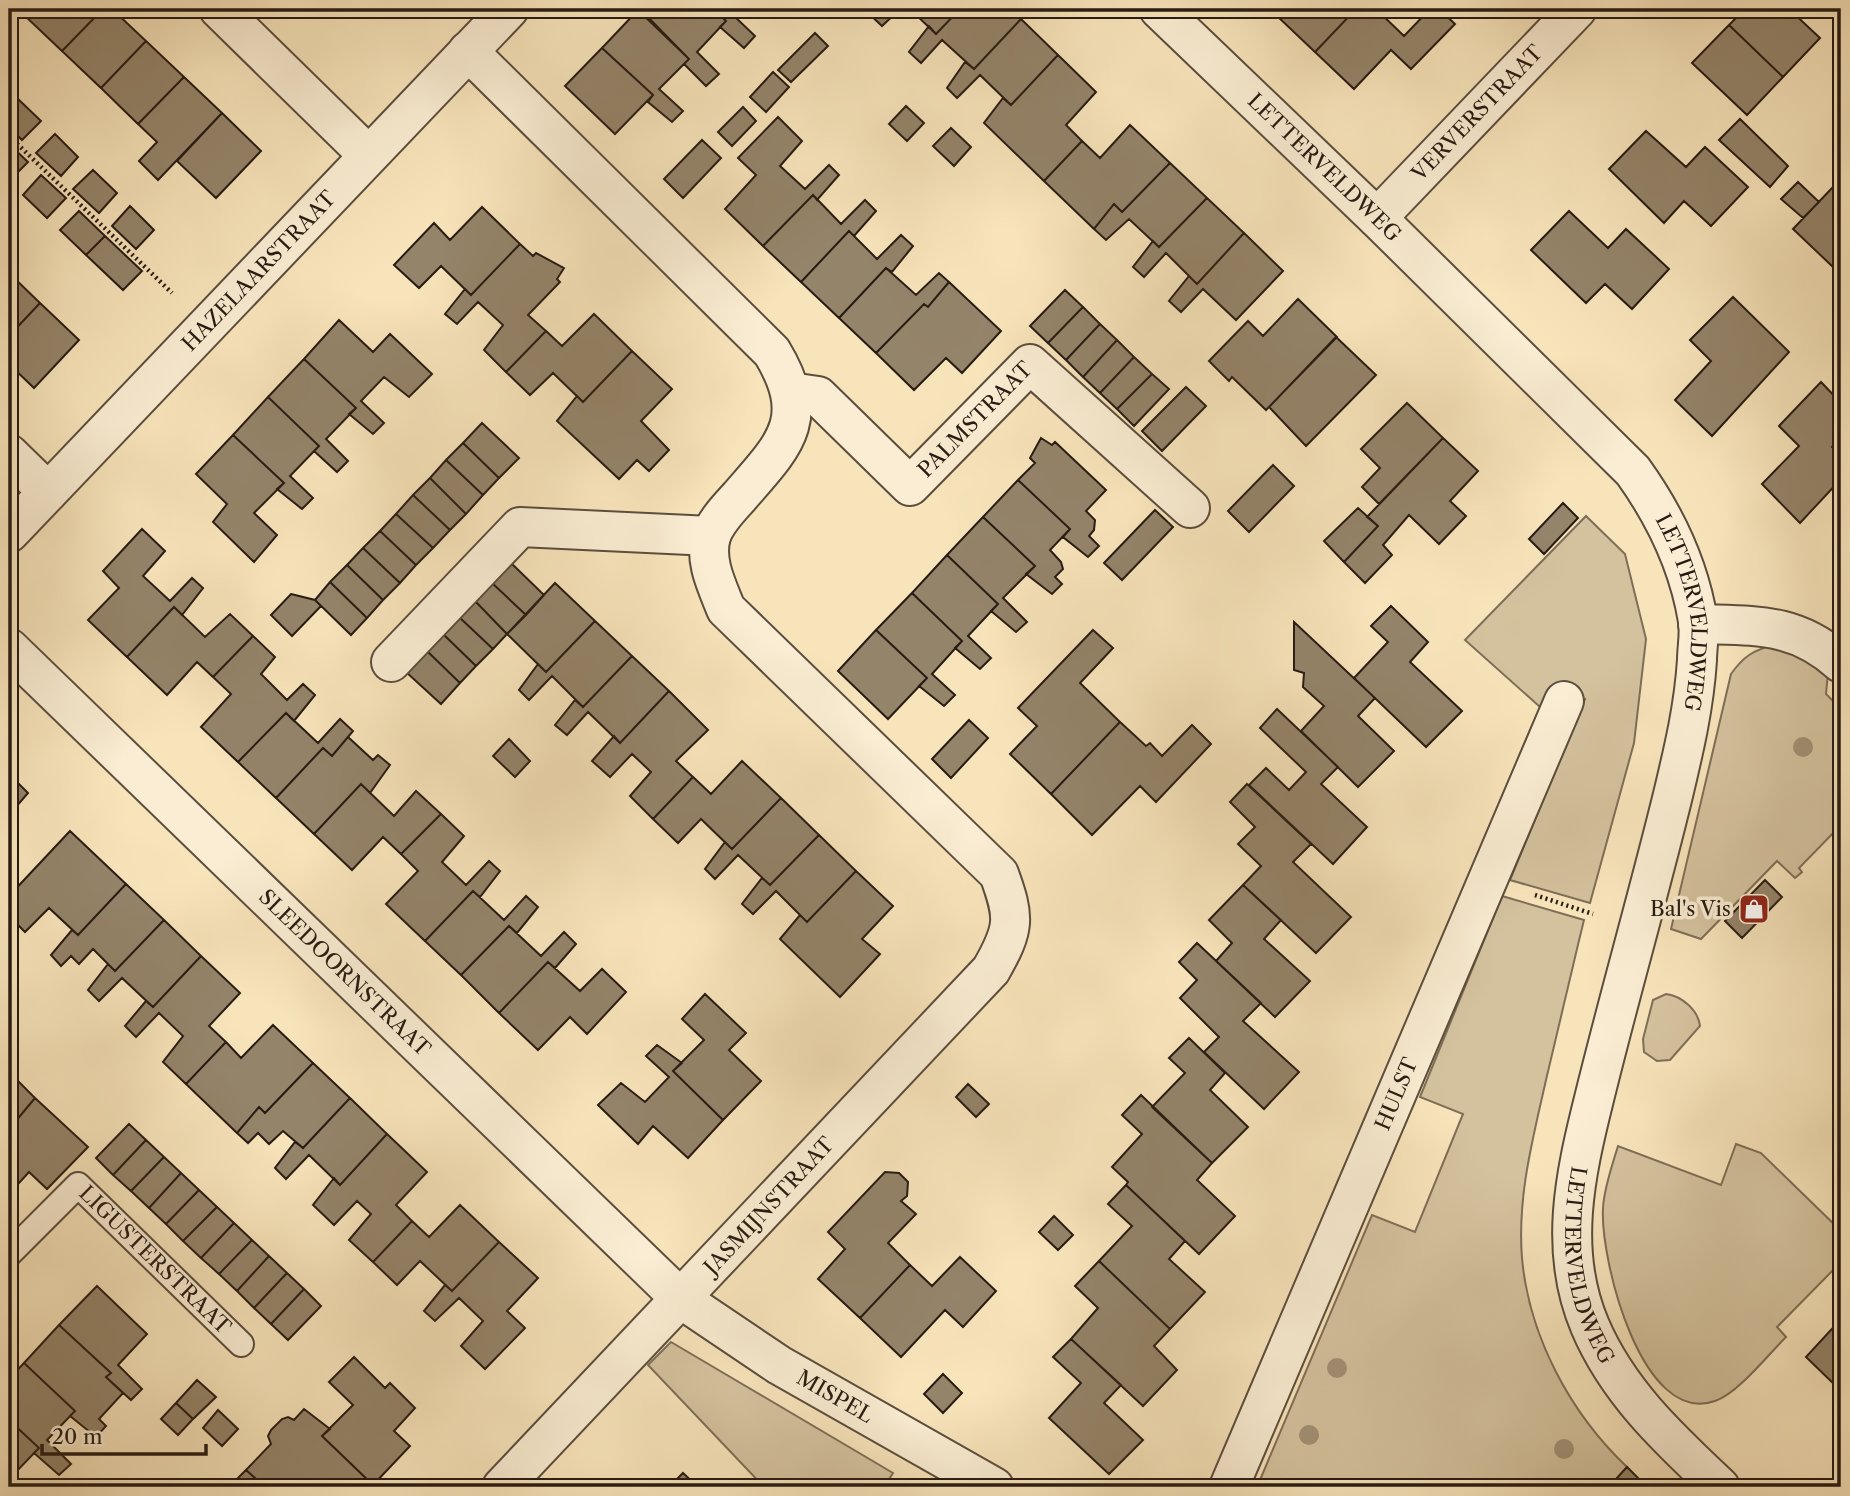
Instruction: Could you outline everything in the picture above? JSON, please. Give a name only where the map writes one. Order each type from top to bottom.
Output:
[{"type":"street","points":[[219,9],[368,155]]},
{"type":"street","name":"HAZELAARSTRAAT","points":[[9,533],[509,9]]},
{"type":"street","name":"LETTERVELDWEG","points":[[1159,9],[1377,218],[1633,471],[1666,519],[1683,560],[1698,624],[1694,706],[1641,928],[1582,1148],[1571,1207],[1571,1246],[1589,1323],[1611,1369],[1646,1415],[1720,1487]]},
{"type":"street","name":"VERVERSTRAAT","points":[[1377,218],[1577,9]]},
{"type":"street","points":[[391,662],[520,527],[712,536],[724,514],[783,446],[791,425],[790,392],[772,352],[468,51]]},
{"type":"street","name":"PALMSTRAAT","points":[[790,392],[818,396],[910,486],[1030,364],[1190,508]]},
{"type":"street","points":[[9,454],[48,492]]},
{"type":"street","name":"JASMIJNSTRAAT","points":[[502,1487],[991,970],[1007,943],[1012,911],[999,874],[726,609],[709,560],[712,536]]},
{"type":"street","points":[[1698,624],[1776,627],[1807,639],[1841,663]]},
{"type":"street","name":"SLEEDOORNSTRAAT","points":[[9,648],[681,1299]]},
{"type":"street","name":"HULST","points":[[1229,1487],[1564,701]]},
{"type":"street","name":"MISPEL","points":[[681,1299],[779,1364],[994,1487]]},
{"type":"lane","name":"LIGUSTERSTRAAT","points":[[9,1254],[78,1185],[241,1344]]},
{"type":"path","points":[[9,136],[207,327]]},
{"type":"path","points":[[1487,881],[1641,928]]},
{"type":"shaded area","points":[[1586,516],[1625,554],[1646,639],[1634,743],[1590,903],[1510,880],[1585,699],[1552,686],[1540,707],[1465,640]]},
{"type":"shaded area","points":[[1774,645],[1795,648],[1828,673],[1826,694],[1841,709],[1841,825],[1799,868],[1802,872],[1795,878],[1777,861],[1701,939],[1671,929],[1731,674],[1749,655]]},
{"type":"shaded area","points":[[1502,896],[1584,920],[1527,1168],[1522,1213],[1522,1258],[1533,1316],[1543,1344],[1556,1372],[1588,1423],[1627,1467],[1617,1478],[1626,1487],[1257,1487],[1372,1215],[1415,1232],[1463,1114],[1420,1097]]},
{"type":"shaded area","points":[[1666,994],[1688,1005],[1699,1020],[1700,1026],[1670,1060],[1657,1061],[1644,1052],[1643,1039],[1653,1000]]},
{"type":"shaded area","points":[[1736,1144],[1761,1153],[1841,1231],[1841,1262],[1777,1327],[1786,1337],[1743,1382],[1715,1401],[1689,1402],[1666,1389],[1647,1365],[1630,1334],[1609,1264],[1604,1232],[1605,1193],[1618,1146],[1721,1185]]},
{"type":"shaded area","points":[[671,1342],[893,1473],[884,1487],[764,1487],[648,1365]]},
{"type":"building","points":[[30,9],[103,9],[62,51],[24,15]]},
{"type":"building","points":[[103,9],[112,9],[146,41],[101,88],[62,51]]},
{"type":"building","points":[[640,9],[714,9],[726,21],[697,52],[719,74],[706,86],[684,64],[689,59]]},
{"type":"building","points":[[714,9],[737,9],[732,14],[755,36],[744,48],[720,27],[726,21]]},
{"type":"building","points":[[864,9],[900,9],[882,26]]},
{"type":"building","points":[[910,9],[960,9],[936,34]]},
{"type":"building","points":[[960,9],[1010,9],[1021,19],[974,69],[942,40],[921,63],[909,52],[929,26],[936,34]]},
{"type":"building","points":[[1282,9],[1356,9],[1315,52],[1276,15]]},
{"type":"building","points":[[1356,9],[1376,9],[1404,36],[1430,9],[1439,9],[1455,24],[1411,69],[1391,50],[1354,89],[1315,52]]},
{"type":"building","points":[[1745,9],[1789,9],[1820,38],[1783,77],[1729,25]]},
{"type":"building","points":[[638,10],[689,59],[659,89],[683,111],[672,122],[648,102],[653,95],[602,48]]},
{"type":"building","points":[[1021,19],[1058,55],[1011,105],[980,75],[957,98],[947,88],[965,62],[974,69]]},
{"type":"building","points":[[1729,25],[1783,77],[1747,115],[1692,63]]},
{"type":"building","points":[[815,33],[828,46],[791,82],[778,70]]},
{"type":"building","points":[[146,41],[184,77],[138,124],[101,88]]},
{"type":"building","points":[[602,48],[653,95],[615,134],[565,86]]},
{"type":"building","points":[[1058,55],[1096,92],[1066,125],[1082,141],[1044,181],[984,123],[1003,98],[1011,105]]},
{"type":"building","points":[[773,72],[789,87],[766,112],[750,97]]},
{"type":"building","points":[[184,77],[222,113],[158,180],[139,161],[157,142],[138,124]]},
{"type":"building","points":[[17,98],[41,121],[22,140],[9,127],[9,106]]},
{"type":"building","points":[[906,106],[924,123],[907,141],[889,124]]},
{"type":"building","points":[[743,107],[756,121],[732,146],[718,132]]},
{"type":"building","points":[[222,113],[261,151],[216,198],[177,161]]},
{"type":"building","points":[[778,117],[802,141],[780,166],[805,189],[829,165],[839,175],[817,200],[813,195],[763,246],[725,209],[756,175],[738,158]]},
{"type":"building","points":[[1740,119],[1788,166],[1770,187],[1719,140]]},
{"type":"building","points":[[1130,125],[1170,163],[1122,212],[1114,204],[1094,229],[1044,181],[1082,141],[1100,158]]},
{"type":"building","points":[[951,128],[971,147],[954,166],[933,146]]},
{"type":"building","points":[[1646,131],[1686,167],[1705,147],[1748,187],[1711,226],[1684,201],[1664,223],[1609,169]]},
{"type":"building","points":[[55,134],[78,157],[61,176],[36,153]]},
{"type":"building","points":[[702,140],[721,158],[683,198],[664,179]]},
{"type":"building","points":[[9,144],[28,162],[9,181]]},
{"type":"building","points":[[1170,163],[1207,198],[1159,247],[1129,219],[1106,240],[1094,229],[1114,204],[1122,212]]},
{"type":"building","points":[[93,170],[117,193],[99,213],[73,189]]},
{"type":"building","points":[[41,175],[66,198],[47,218],[23,195]]},
{"type":"building","points":[[1798,182],[1819,202],[1803,218],[1781,199]]},
{"type":"building","points":[[1833,187],[1841,195],[1841,257],[1832,266],[1793,229]]},
{"type":"building","points":[[813,195],[841,224],[865,200],[876,211],[854,236],[849,231],[801,282],[763,246]]},
{"type":"building","points":[[1207,198],[1244,233],[1197,284],[1166,253],[1144,277],[1133,267],[1153,241],[1159,247]]},
{"type":"building","points":[[130,206],[154,230],[136,249],[112,226]]},
{"type":"building","points":[[482,207],[520,244],[471,295],[441,266],[419,288],[394,265],[434,223],[450,240]]},
{"type":"building","points":[[79,211],[105,236],[86,255],[60,230]]},
{"type":"building","points":[[1569,211],[1608,248],[1626,229],[1669,269],[1632,309],[1605,284],[1586,303],[1531,250]]},
{"type":"building","points":[[849,231],[877,259],[901,235],[913,246],[892,272],[886,268],[839,318],[801,282]]},
{"type":"building","points":[[1244,233],[1283,271],[1236,320],[1203,289],[1181,312],[1169,301],[1189,276],[1197,284]]},
{"type":"building","points":[[105,236],[142,271],[123,290],[86,255]]},
{"type":"building","points":[[520,244],[533,256],[536,253],[564,268],[557,279],[560,282],[528,315],[546,331],[506,372],[484,350],[503,325],[478,302],[457,324],[445,314],[465,289],[471,295]]},
{"type":"building","points":[[886,268],[916,295],[939,273],[949,282],[928,307],[924,304],[876,353],[839,318]]},
{"type":"building","points":[[9,273],[40,303],[9,336]]},
{"type":"building","points":[[949,282],[1001,331],[962,373],[946,358],[914,390],[876,353],[924,304],[928,307]]},
{"type":"building","points":[[1065,290],[1083,307],[1048,343],[1030,326]]},
{"type":"building","points":[[1733,297],[1789,352],[1712,436],[1675,400],[1711,361],[1690,340]]},
{"type":"building","points":[[1298,299],[1337,337],[1266,410],[1232,377],[1229,381],[1209,361],[1248,321],[1263,336]]},
{"type":"building","points":[[40,303],[79,340],[34,388],[9,364],[9,336]]},
{"type":"building","points":[[1083,307],[1100,324],[1066,360],[1048,343]]},
{"type":"building","points":[[594,314],[632,351],[583,402],[553,373],[530,395],[506,372],[546,331],[562,346]]},
{"type":"building","points":[[339,320],[373,352],[390,334],[432,374],[409,397],[384,377],[361,401],[384,423],[373,434],[349,414],[356,408],[304,359]]},
{"type":"building","points":[[1100,324],[1117,340],[1083,377],[1066,360]]},
{"type":"building","points":[[1336,337],[1376,375],[1306,446],[1269,407]]},
{"type":"building","points":[[1117,340],[1134,357],[1100,393],[1083,377]]},
{"type":"building","points":[[632,351],[672,389],[641,421],[669,450],[649,471],[637,460],[619,479],[557,421],[577,396],[583,402]]},
{"type":"building","points":[[1134,357],[1152,374],[1117,409],[1100,393]]},
{"type":"building","points":[[304,359],[356,408],[326,439],[348,461],[337,472],[314,451],[319,446],[268,397]]},
{"type":"building","points":[[1152,374],[1169,389],[1134,426],[1117,409]]},
{"type":"building","points":[[1821,382],[1841,403],[1841,437],[1832,447],[1841,455],[1841,479],[1800,523],[1762,484],[1799,446],[1779,426]]},
{"type":"building","points":[[1186,387],[1206,406],[1162,451],[1142,431]]},
{"type":"building","points":[[268,397],[319,446],[290,476],[313,498],[302,509],[277,489],[284,483],[233,435]]},
{"type":"building","points":[[1407,403],[1443,438],[1379,504],[1362,487],[1380,468],[1361,449]]},
{"type":"building","points":[[482,423],[519,458],[499,478],[463,443]]},
{"type":"building","points":[[233,435],[284,483],[254,513],[277,535],[254,562],[213,522],[227,504],[196,474]]},
{"type":"building","points":[[1041,438],[1052,445],[1055,442],[1106,490],[1086,511],[1095,520],[1094,530],[1089,536],[1099,546],[1088,557],[1063,537],[1070,529],[1018,480],[1035,463],[1030,458]]},
{"type":"building","points":[[1443,438],[1478,471],[1450,501],[1466,516],[1439,544],[1409,515],[1383,545],[1392,555],[1365,583],[1344,562],[1378,526],[1367,517]]},
{"type":"building","points":[[463,443],[499,478],[483,495],[446,460]]},
{"type":"building","points":[[446,460],[483,495],[466,514],[430,478]]},
{"type":"building","points":[[1273,465],[1294,486],[1249,532],[1228,511]]},
{"type":"building","points":[[430,478],[466,514],[450,530],[413,495]]},
{"type":"building","points":[[1018,480],[1070,529],[1050,550],[1061,562],[1063,569],[1055,577],[1062,584],[1052,594],[1026,574],[1035,566],[983,517]]},
{"type":"building","points":[[413,495],[450,530],[433,548],[396,514]]},
{"type":"building","points":[[1563,503],[1578,518],[1544,554],[1529,539]]},
{"type":"building","points":[[1358,508],[1378,526],[1344,562],[1324,541]]},
{"type":"building","points":[[1155,510],[1173,527],[1122,580],[1104,563]]},
{"type":"building","points":[[396,514],[433,548],[416,565],[380,531]]},
{"type":"building","points":[[983,517],[1035,566],[1003,598],[1027,622],[1016,632],[991,611],[998,604],[947,555]]},
{"type":"building","points":[[142,529],[165,551],[143,576],[170,601],[192,578],[203,588],[182,615],[174,607],[127,657],[88,620],[119,588],[103,571]]},
{"type":"building","points":[[380,531],[416,565],[400,583],[363,548]]},
{"type":"building","points":[[363,548],[400,583],[383,600],[347,565]]},
{"type":"building","points":[[947,555],[998,604],[968,636],[991,658],[980,669],[955,648],[962,641],[912,593]]},
{"type":"building","points":[[510,562],[544,595],[526,615],[491,582]]},
{"type":"building","points":[[347,565],[383,600],[367,618],[330,582]]},
{"type":"building","points":[[330,582],[367,618],[351,635],[315,600]]},
{"type":"building","points":[[491,582],[526,615],[507,634],[474,600]]},
{"type":"building","points":[[555,583],[595,621],[546,672],[507,634]]},
{"type":"building","points":[[912,593],[962,641],[932,674],[955,695],[944,706],[919,686],[927,678],[876,630]]},
{"type":"building","points":[[291,594],[315,600],[321,606],[292,636],[271,615]]},
{"type":"building","points":[[474,600],[507,634],[493,649],[458,616]]},
{"type":"building","points":[[1391,606],[1428,642],[1410,662],[1462,711],[1426,747],[1354,678],[1388,642],[1371,626]]},
{"type":"building","points":[[174,607],[205,637],[230,614],[253,636],[213,677],[197,662],[167,695],[127,657]]},
{"type":"building","points":[[458,616],[493,649],[476,666],[442,633]]},
{"type":"building","points":[[595,621],[632,656],[583,707],[552,676],[529,700],[519,690],[538,664],[546,672]]},
{"type":"building","points":[[1294,622],[1375,698],[1358,716],[1394,751],[1358,787],[1301,731],[1324,706],[1303,687],[1304,673],[1294,670]]},
{"type":"building","points":[[876,630],[927,678],[888,719],[838,671]]},
{"type":"building","points":[[1093,630],[1113,648],[1080,683],[1120,722],[1051,794],[1010,754],[1037,726],[1018,708]]},
{"type":"building","points":[[442,633],[476,666],[460,683],[426,650]]},
{"type":"building","points":[[253,636],[275,657],[261,674],[287,700],[303,684],[315,695],[294,721],[286,713],[238,762],[201,727],[231,694],[213,677]]},
{"type":"building","points":[[426,650],[460,683],[441,704],[406,672]]},
{"type":"building","points":[[632,656],[669,691],[620,743],[588,712],[567,735],[555,725],[575,700],[583,707]]},
{"type":"building","points":[[669,691],[708,730],[676,761],[693,777],[653,819],[630,796],[651,772],[632,754],[610,777],[592,761],[614,736],[620,743]]},
{"type":"building","points":[[1277,709],[1338,767],[1321,784],[1367,827],[1333,864],[1249,785],[1266,768],[1289,790],[1306,772],[1260,728]]},
{"type":"building","points":[[286,713],[318,743],[340,719],[353,731],[332,756],[323,748],[276,798],[238,762]]},
{"type":"building","points":[[969,720],[988,738],[951,778],[932,759]]},
{"type":"building","points":[[1120,722],[1146,746],[1150,743],[1162,756],[1192,725],[1211,744],[1156,802],[1140,786],[1092,835],[1051,794]]},
{"type":"building","points":[[348,737],[373,760],[378,755],[390,765],[370,793],[361,784],[314,834],[276,798],[323,748],[332,756]]},
{"type":"building","points":[[509,739],[530,761],[515,777],[493,756]]},
{"type":"building","points":[[742,761],[781,798],[732,849],[701,819],[678,843],[653,819],[693,777],[711,794]]},
{"type":"building","points":[[9,774],[28,793],[9,815]]},
{"type":"building","points":[[361,784],[394,816],[416,791],[441,814],[401,854],[383,837],[352,870],[314,834]]},
{"type":"building","points":[[1247,784],[1311,844],[1293,862],[1351,917],[1316,953],[1243,885],[1261,866],[1238,844],[1255,827],[1230,802]]},
{"type":"building","points":[[781,798],[819,835],[770,885],[738,855],[715,879],[705,869],[725,842],[732,849]]},
{"type":"building","points":[[441,814],[464,836],[442,862],[466,885],[489,861],[500,871],[480,897],[473,891],[425,941],[386,904],[418,871],[401,854]]},
{"type":"building","points":[[70,831],[126,884],[78,935],[49,908],[25,932],[18,925],[9,934],[9,896]]},
{"type":"building","points":[[819,835],[856,871],[807,922],[776,891],[753,914],[742,904],[762,878],[770,885]]},
{"type":"building","points":[[856,871],[893,906],[862,939],[880,954],[840,997],[780,939],[800,915],[807,922]]},
{"type":"building","name":"Bal's Vis","points":[[1765,880],[1782,897],[1742,938],[1725,921]]},
{"type":"building","points":[[126,884],[164,920],[115,971],[93,949],[79,964],[71,956],[61,966],[51,955],[72,930],[78,935]]},
{"type":"building","points":[[1243,885],[1281,920],[1264,939],[1310,981],[1275,1017],[1216,961],[1232,943],[1209,920]]},
{"type":"building","points":[[473,891],[504,920],[526,896],[538,907],[517,933],[509,926],[461,975],[425,941]]},
{"type":"building","points":[[164,920],[201,956],[153,1007],[122,978],[99,1001],[88,990],[108,964],[115,971]]},
{"type":"building","points":[[509,926],[541,956],[564,932],[576,944],[555,968],[548,962],[499,1013],[461,975]]},
{"type":"building","points":[[1197,943],[1261,1003],[1243,1021],[1299,1072],[1264,1109],[1204,1052],[1219,1037],[1180,998],[1197,980],[1179,962]]},
{"type":"building","points":[[201,956],[240,993],[209,1026],[226,1042],[186,1084],[163,1062],[183,1036],[159,1013],[136,1037],[125,1026],[146,1001],[153,1007]]},
{"type":"building","points":[[548,962],[580,991],[602,969],[626,992],[587,1034],[570,1017],[538,1050],[499,1013]]},
{"type":"building","points":[[705,994],[746,1033],[729,1050],[761,1081],[723,1120],[673,1071],[704,1040],[682,1019]]},
{"type":"building","points":[[273,1025],[313,1063],[265,1113],[259,1107],[237,1133],[186,1084],[226,1042],[241,1058]]},
{"type":"building","points":[[1189,1038],[1225,1073],[1210,1090],[1248,1127],[1212,1163],[1152,1107],[1185,1073],[1169,1058]]},
{"type":"building","points":[[657,1045],[682,1063],[673,1071],[723,1120],[688,1158],[653,1126],[638,1144],[598,1105],[621,1083],[645,1102],[669,1077],[646,1056]]},
{"type":"building","points":[[313,1063],[350,1098],[303,1148],[283,1131],[269,1144],[258,1133],[248,1143],[237,1133],[259,1107],[265,1113]]},
{"type":"building","points":[[17,1080],[35,1098],[15,1122],[9,1117],[9,1087]]},
{"type":"building","points":[[968,1084],[989,1104],[976,1117],[956,1097]]},
{"type":"building","points":[[1141,1095],[1212,1163],[1197,1180],[1235,1216],[1199,1254],[1126,1185],[1128,1182],[1112,1167],[1142,1134],[1122,1115]]},
{"type":"building","points":[[35,1098],[88,1147],[47,1189],[29,1172],[9,1194],[9,1117],[15,1122]]},
{"type":"building","points":[[350,1098],[387,1134],[340,1185],[309,1155],[286,1179],[275,1168],[295,1142],[303,1148]]},
{"type":"building","points":[[129,1124],[146,1140],[113,1175],[96,1158]]},
{"type":"building","points":[[387,1134],[427,1172],[396,1205],[412,1221],[373,1262],[349,1240],[371,1214],[357,1201],[334,1225],[313,1205],[334,1178],[340,1185]]},
{"type":"building","points":[[146,1140],[164,1157],[131,1191],[113,1175]]},
{"type":"building","points":[[164,1157],[181,1173],[149,1208],[131,1191]]},
{"type":"building","points":[[885,1172],[899,1173],[908,1182],[907,1196],[901,1201],[916,1214],[888,1243],[910,1265],[860,1318],[818,1279],[845,1249],[828,1232]]},
{"type":"building","points":[[181,1173],[199,1190],[166,1224],[149,1208]]},
{"type":"building","points":[[1126,1185],[1185,1241],[1169,1259],[1205,1292],[1170,1329],[1099,1261],[1132,1226],[1108,1204]]},
{"type":"building","points":[[199,1190],[217,1207],[183,1241],[166,1224]]},
{"type":"building","points":[[460,1205],[499,1242],[452,1291],[420,1261],[397,1285],[373,1262],[412,1221],[429,1237]]},
{"type":"building","points":[[217,1207],[234,1223],[201,1258],[183,1241]]},
{"type":"building","points":[[1054,1216],[1073,1235],[1058,1250],[1039,1232]]},
{"type":"building","points":[[234,1223],[252,1240],[219,1274],[201,1258]]},
{"type":"building","points":[[252,1240],[269,1256],[237,1291],[219,1274]]},
{"type":"building","points":[[499,1242],[538,1278],[507,1311],[525,1328],[485,1369],[461,1346],[483,1321],[459,1298],[435,1321],[424,1311],[445,1285],[452,1291]]},
{"type":"building","points":[[269,1256],[287,1273],[254,1308],[237,1291]]},
{"type":"building","points":[[960,1257],[996,1291],[963,1327],[945,1310],[901,1357],[860,1318],[910,1265],[932,1286]]},
{"type":"building","points":[[1099,1261],[1170,1329],[1154,1346],[1177,1370],[1143,1406],[1071,1339],[1098,1308],[1075,1286]]},
{"type":"building","points":[[287,1273],[304,1289],[271,1324],[254,1308]]},
{"type":"building","points":[[97,1286],[147,1334],[118,1365],[142,1389],[131,1400],[106,1377],[111,1373],[59,1325]]},
{"type":"building","points":[[304,1289],[321,1306],[288,1340],[271,1324]]},
{"type":"building","points":[[1841,1319],[1841,1391],[1806,1357]]},
{"type":"building","points":[[59,1325],[111,1373],[106,1377],[123,1393],[99,1419],[106,1426],[96,1437],[70,1416],[75,1411],[24,1363]]},
{"type":"building","points":[[1071,1339],[1121,1385],[1104,1403],[1143,1440],[1109,1474],[1049,1418],[1081,1383],[1053,1357]]},
{"type":"building","points":[[354,1357],[385,1388],[390,1383],[415,1408],[394,1431],[410,1446],[373,1485],[322,1436],[353,1405],[329,1382]]},
{"type":"building","points":[[24,1363],[75,1411],[47,1440],[71,1464],[59,1475],[34,1453],[39,1448],[9,1420],[9,1379]]},
{"type":"building","points":[[943,1374],[962,1393],[943,1413],[924,1394]]},
{"type":"building","points":[[197,1380],[216,1397],[193,1419],[176,1403]]},
{"type":"building","points":[[176,1403],[193,1419],[178,1435],[161,1419]]},
{"type":"building","points":[[304,1409],[330,1429],[322,1436],[373,1485],[371,1487],[265,1487],[246,1470],[271,1444],[268,1436],[271,1430],[282,1419],[288,1417],[294,1420]]},
{"type":"building","points":[[218,1410],[238,1429],[222,1446],[203,1428]]},
{"type":"building","points":[[9,1420],[39,1448],[11,1477],[21,1487],[9,1487]]},
{"type":"building","points":[[1627,1467],[1647,1487],[1626,1487],[1617,1478]]},
{"type":"building","points":[[246,1470],[265,1487],[229,1487]]},
{"type":"building","points":[[683,1473],[698,1487],[669,1487]]},
{"type":"place","name":"Bal's Vis","points":[[1754,909]]}]
